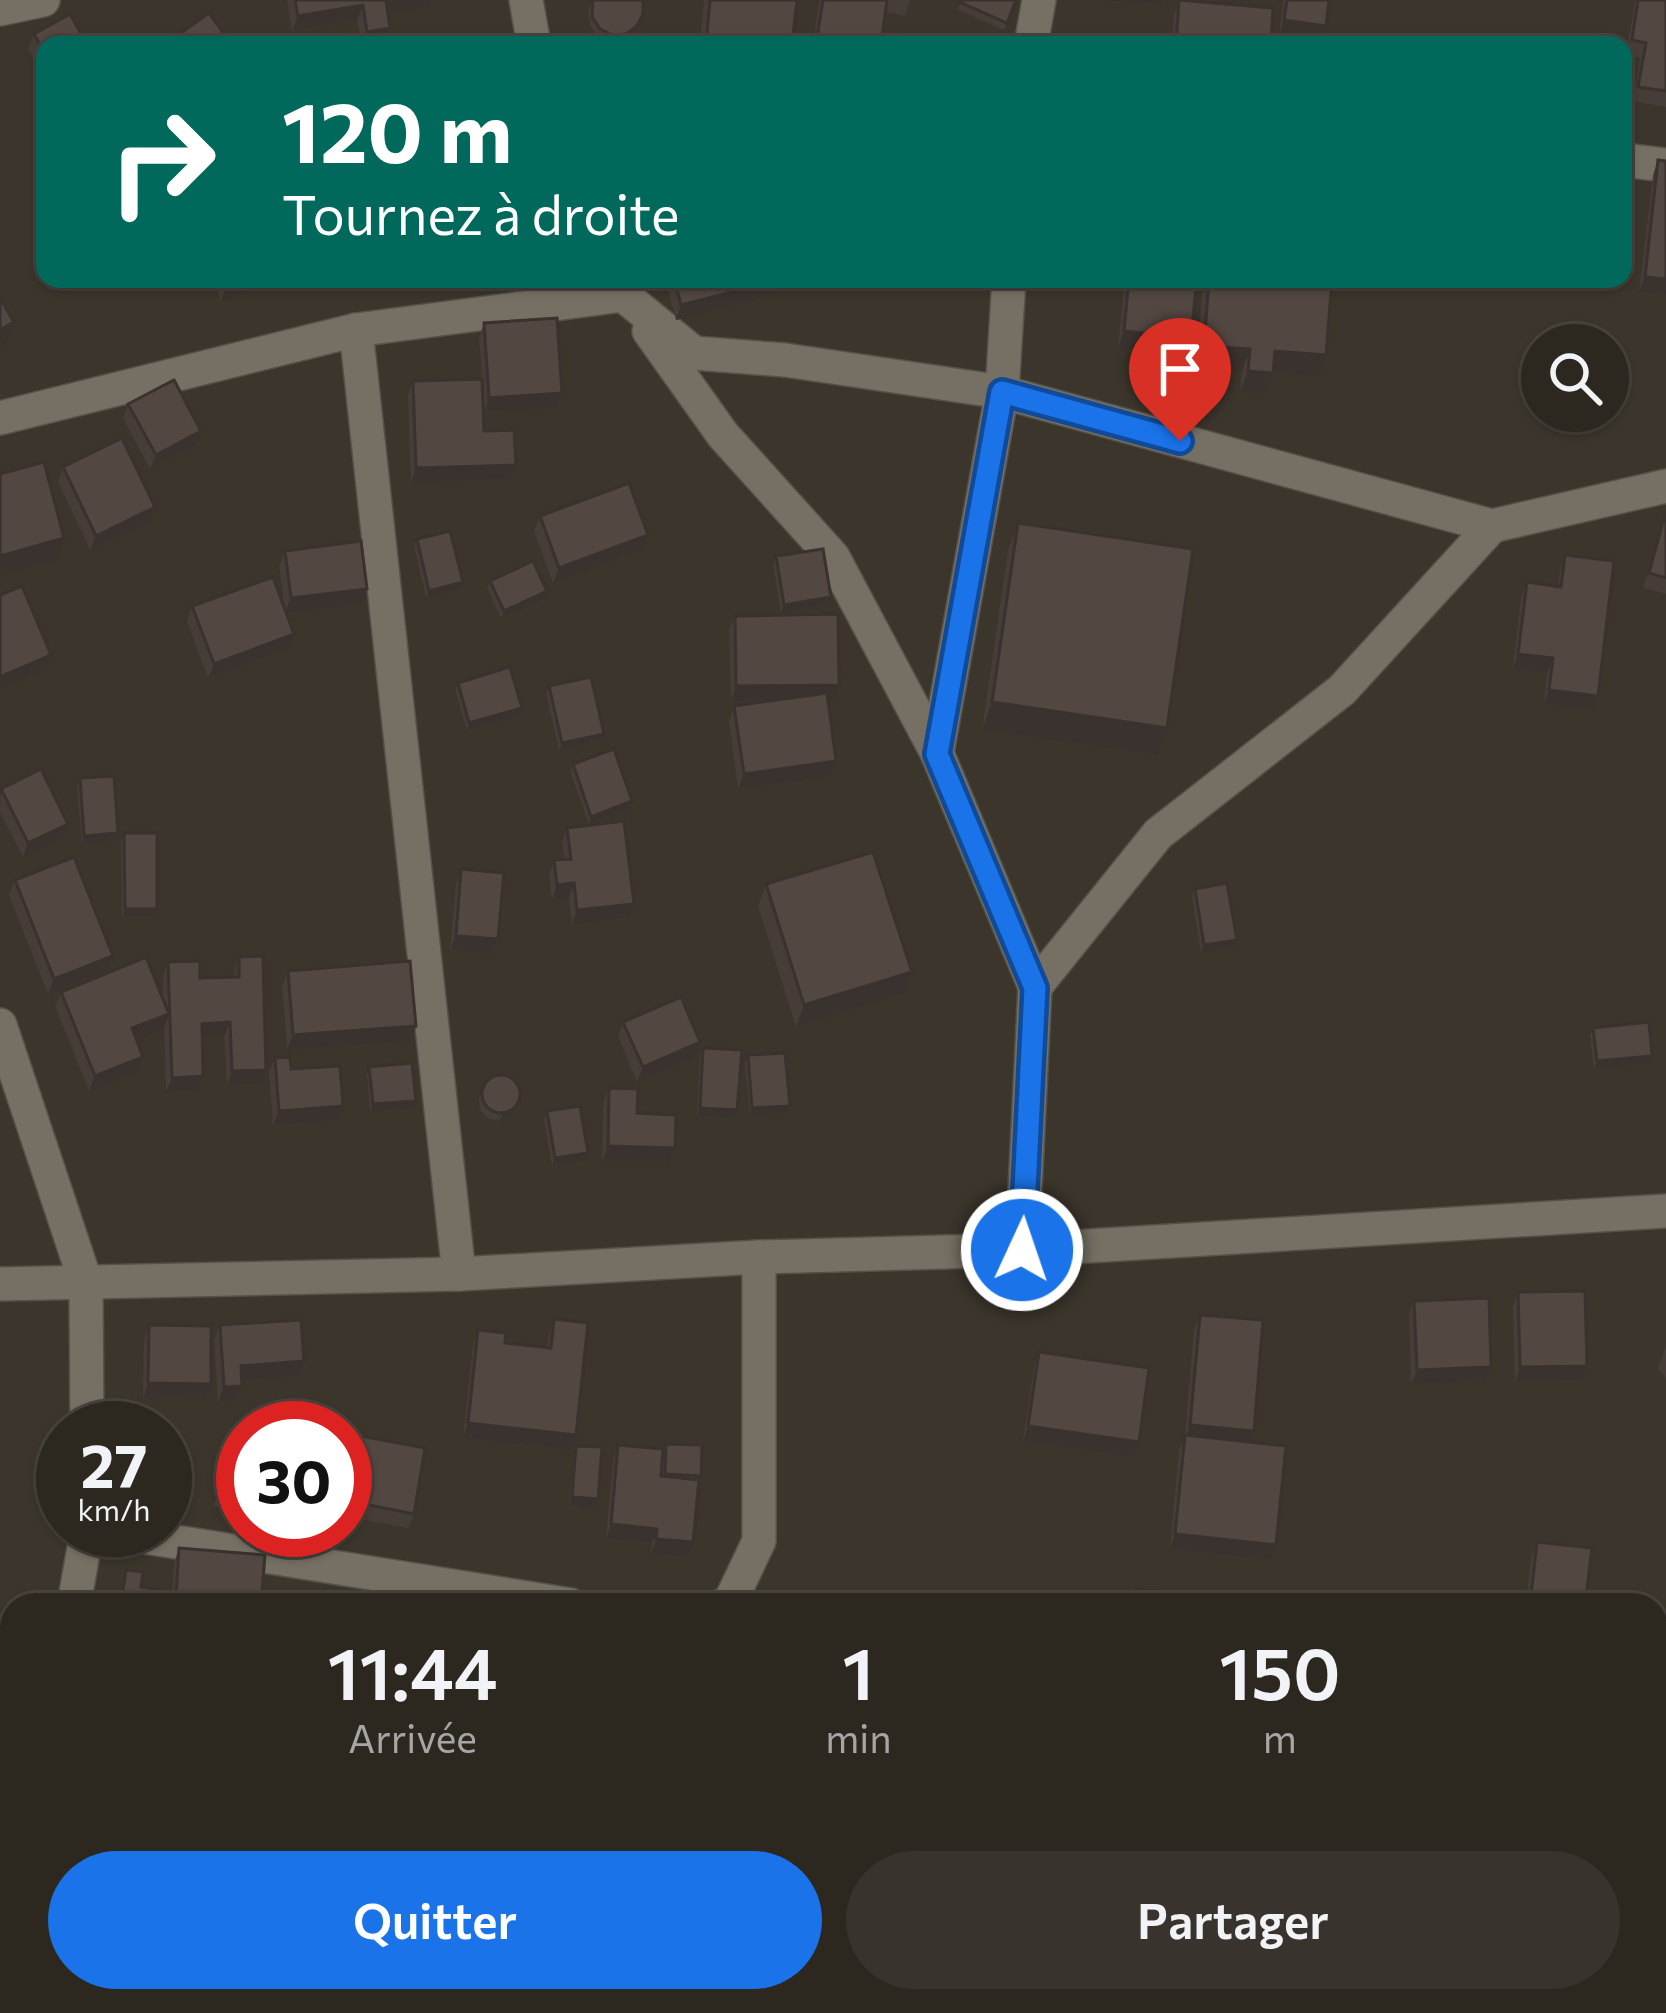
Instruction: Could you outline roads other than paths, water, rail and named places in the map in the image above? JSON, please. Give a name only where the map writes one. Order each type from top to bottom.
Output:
[{"type":"street","points":[[0,9],[44,0]]},
{"type":"street","points":[[526,0],[532,36]]},
{"type":"street","points":[[1032,36],[1040,0]]},
{"type":"street","points":[[1632,161],[1666,165]]},
{"type":"street","points":[[0,418],[356,330],[613,288]]},
{"type":"street","points":[[620,288],[694,353],[784,360],[1002,392],[1492,526],[1666,486]]},
{"type":"street","points":[[620,288],[723,435],[833,557],[937,754],[1035,988],[1022,1250]]},
{"type":"street","points":[[937,754],[1002,392],[1008,288]]},
{"type":"street","points":[[356,330],[459,1274]]},
{"type":"street","points":[[1035,988],[1158,834],[1342,690],[1492,526]]},
{"type":"street","points":[[0,1025],[86,1283],[86,1401]]},
{"type":"street","points":[[0,1283],[459,1274],[759,1257],[1022,1250],[1666,1211]]},
{"type":"street","points":[[734,1593],[760,1541],[759,1257]]},
{"type":"street","points":[[192,1545],[496,1593]]},
{"type":"street","points":[[76,1593],[82,1557]]}]
